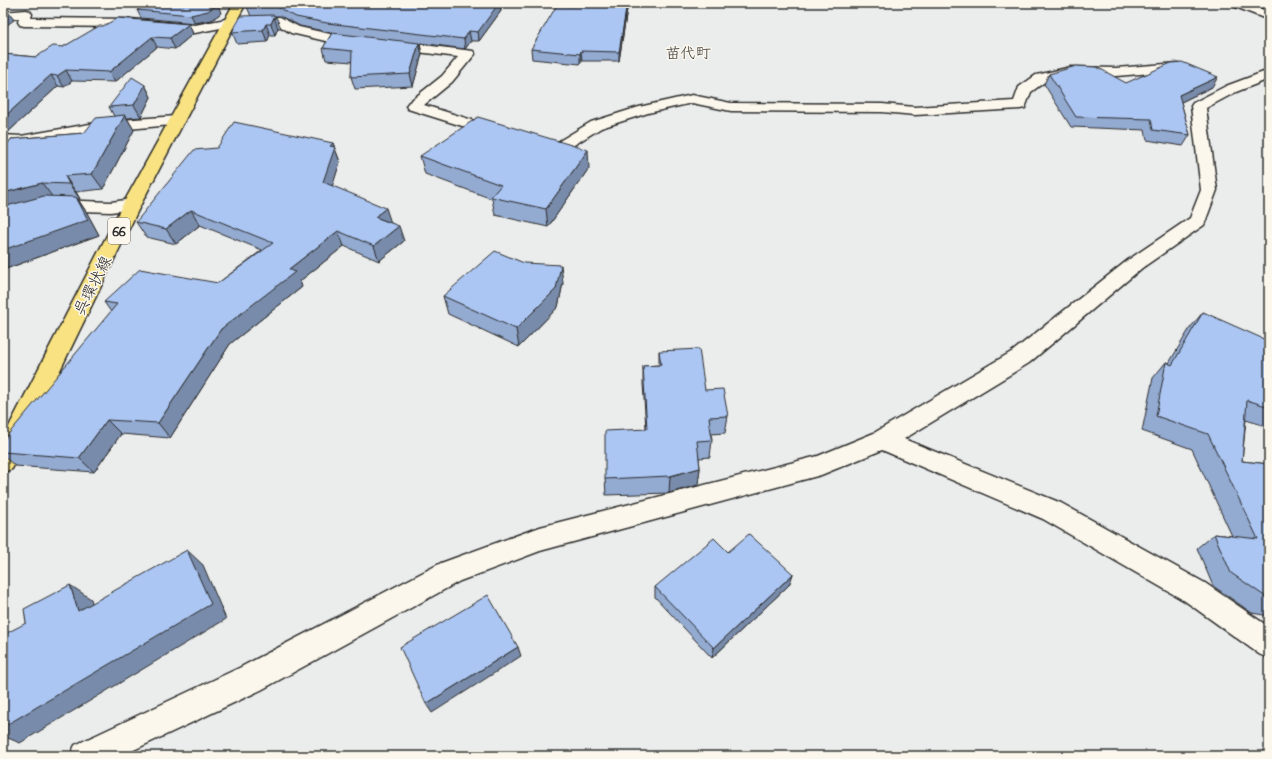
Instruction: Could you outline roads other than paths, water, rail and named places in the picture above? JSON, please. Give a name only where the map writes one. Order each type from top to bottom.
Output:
[{"type":"main road","name":"呉環状線","points":[[3,462],[132,204],[240,3]]},
{"type":"street","points":[[1237,3],[1269,16]]},
{"type":"street","points":[[3,16],[26,14],[24,22],[131,23],[195,29],[231,22],[280,21],[295,30],[330,38],[468,54],[447,79],[414,106],[509,137]]},
{"type":"street","points":[[523,141],[545,148],[560,147],[596,125],[644,110],[692,100],[731,107],[882,108],[915,111],[1020,105],[1024,90],[1041,78],[1071,72],[1116,72],[1178,68],[1198,76]]},
{"type":"street","points":[[86,756],[250,679],[451,572],[540,538],[821,465],[882,440],[1021,357],[1135,264],[1198,221],[1209,190],[1198,106],[1269,74]]},
{"type":"street","points":[[1211,81],[1231,90]]},
{"type":"street","points":[[3,140],[21,141],[107,126],[177,121]]},
{"type":"street","points":[[3,220],[54,205],[111,207],[132,204]]},
{"type":"street","points":[[882,440],[1052,511],[1195,592],[1269,644]]},
{"type":"district","name":"苗代町","points":[[688,53]]}]
